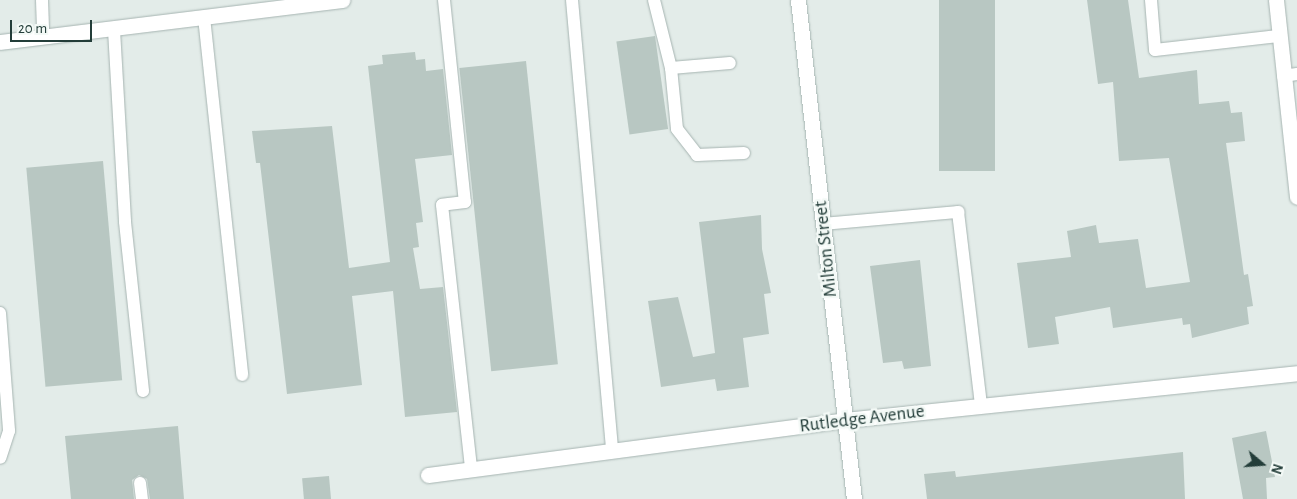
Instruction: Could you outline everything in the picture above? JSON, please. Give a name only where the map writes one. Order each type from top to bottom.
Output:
[{"type":"street","points":[[0,42],[114,30],[301,2],[342,0]]},
{"type":"street","name":"Milton Street","points":[[798,0],[854,499]]},
{"type":"street","points":[[1276,0],[1278,36],[1290,75],[1297,197]]},
{"type":"street","name":"Rutledge Avenue","points":[[428,474],[845,420],[1297,373]]},
{"type":"lane","points":[[42,0],[43,37]]},
{"type":"lane","points":[[444,0],[465,202],[442,205],[471,469]]},
{"type":"lane","points":[[572,0],[612,451]]},
{"type":"lane","points":[[654,0],[671,68],[677,129],[697,154],[744,153]]},
{"type":"lane","points":[[1151,0],[1155,50],[1278,36]]},
{"type":"lane","points":[[204,18],[242,375]]},
{"type":"lane","points":[[114,30],[125,222],[143,391]]},
{"type":"lane","points":[[671,68],[730,63]]},
{"type":"lane","points":[[823,224],[958,212],[981,406]]},
{"type":"lane","points":[[0,313],[9,431],[0,458]]},
{"type":"lane","points":[[140,483],[142,499]]},
{"type":"building","points":[[939,0],[995,0],[995,171],[939,171]]},
{"type":"building","points":[[1087,0],[1128,0],[1139,78],[1197,70],[1199,104],[1229,101],[1231,113],[1242,112],[1245,141],[1226,143],[1244,275],[1248,274],[1253,306],[1247,307],[1249,324],[1192,338],[1190,324],[1183,325],[1182,318],[1113,328],[1110,307],[1055,317],[1059,344],[1028,348],[1017,263],[1071,257],[1067,231],[1096,225],[1099,243],[1138,239],[1146,288],[1190,282],[1169,158],[1119,161],[1113,82],[1098,84]]},
{"type":"building","points":[[655,36],[668,129],[629,135],[616,41]]},
{"type":"building","points":[[415,52],[416,60],[425,59],[426,71],[443,69],[452,155],[415,159],[423,222],[416,223],[419,247],[413,248],[420,289],[443,287],[457,412],[405,417],[393,291],[352,296],[362,385],[287,394],[260,163],[256,163],[252,131],[332,126],[349,268],[390,262],[368,66],[383,64],[382,55]]},
{"type":"building","points":[[526,61],[558,364],[491,371],[459,68]]},
{"type":"building","points":[[103,161],[122,380],[45,387],[26,168]]},
{"type":"building","points":[[761,215],[762,249],[771,293],[764,294],[769,334],[743,338],[749,387],[717,391],[715,379],[661,387],[648,301],[678,297],[693,357],[715,353],[699,222]]},
{"type":"building","points":[[920,260],[931,366],[904,369],[902,361],[883,363],[870,266]]},
{"type":"building","points":[[178,426],[184,499],[150,499],[147,479],[139,475],[132,480],[134,499],[71,499],[65,436]]},
{"type":"building","points":[[1266,431],[1275,477],[1266,478],[1267,499],[1243,499],[1232,438]]},
{"type":"building","points":[[1183,452],[1185,499],[927,499],[924,474],[955,471],[956,477]]},
{"type":"building","points":[[329,476],[331,499],[304,499],[302,478]]}]
